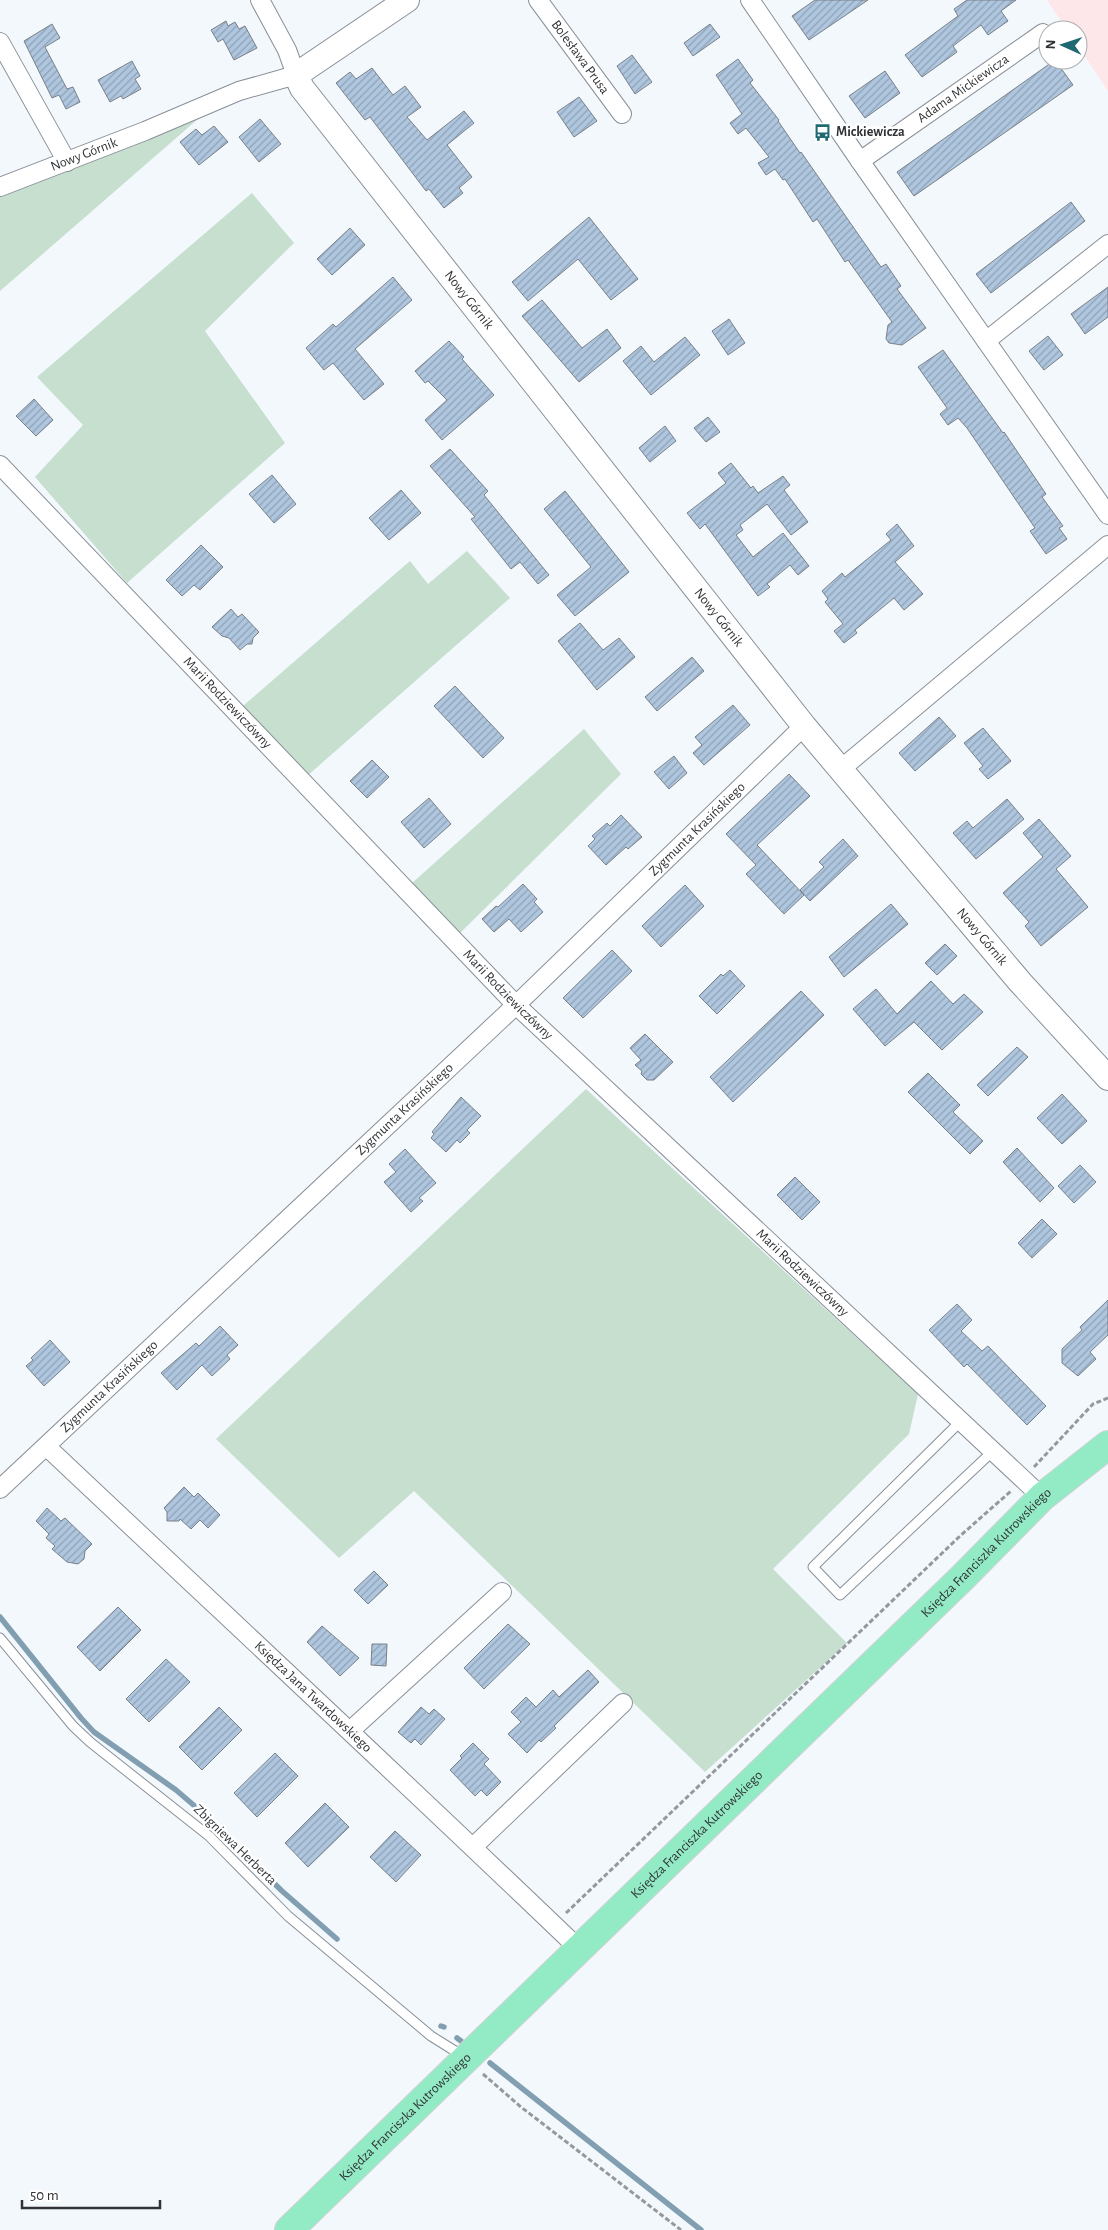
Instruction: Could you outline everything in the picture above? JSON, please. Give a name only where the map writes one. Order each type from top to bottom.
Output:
[{"type":"main road","name":"Księdza Franciszka Kutrowskiego","points":[[289,2230],[962,1578],[1033,1488],[1108,1445]]},
{"type":"street","points":[[260,0],[287,50],[296,75],[407,0]]},
{"type":"street","name":"Bolesława Prusa","points":[[538,0],[622,114]]},
{"type":"street","points":[[753,1],[860,161],[1108,514]]},
{"type":"street","name":"Adama Mickiewicza","points":[[860,161],[1038,36]]},
{"type":"street","points":[[0,42],[67,162]]},
{"type":"street","name":"Nowy Górnik","points":[[0,187],[67,162],[238,91],[296,75],[302,88],[313,103],[804,726],[1020,982],[1108,1078]]},
{"type":"street","points":[[986,340],[1108,244]]},
{"type":"street","name":"Marii Rodziewiczówny","points":[[0,465],[516,1005],[1033,1488]]},
{"type":"street","points":[[841,769],[1108,544]]},
{"type":"street","name":"Zygmunta Krasińskiego","points":[[0,1488],[47,1447],[516,1005],[804,726]]},
{"type":"street","name":"Księdza Jana Twardowskiego","points":[[47,1447],[257,1646],[351,1730],[578,1948]]},
{"type":"street","points":[[351,1730],[502,1592]]},
{"type":"street","points":[[474,1847],[623,1703]]},
{"type":"lane","points":[[961,1421],[813,1567],[840,1595],[993,1451]]},
{"type":"lane","name":"Zbigniewa Herberta","points":[[0,1638],[84,1737],[208,1836],[288,1916],[431,2036],[465,2058]]},
{"type":"path","points":[[554,1924],[960,1536],[1033,1488],[1093,1404],[1108,1398]]},
{"type":"path","points":[[465,2058],[521,2106],[680,2230]]},
{"type":"shaded area","points":[[1047,0],[1108,0],[1108,91],[1088,61],[1088,20],[1060,20]]},
{"type":"green space","points":[[198,119],[0,291],[0,194],[74,164]]},
{"type":"green space","points":[[252,193],[294,243],[205,331],[285,443],[127,583],[35,477],[83,425],[37,377]]},
{"type":"green space","points":[[467,551],[510,598],[307,776],[243,706],[410,561],[428,584]]},
{"type":"green space","points":[[584,729],[621,774],[459,934],[411,884]]},
{"type":"green space","points":[[586,1089],[918,1394],[909,1434],[773,1569],[847,1643],[705,1772],[414,1491],[339,1558],[216,1439]]},
{"type":"building","points":[[815,0],[868,0],[809,40],[792,16]]},
{"type":"building","points":[[967,0],[1016,0],[1001,11],[1008,21],[988,35],[981,25],[953,46],[957,52],[922,77],[905,55],[958,16],[954,9]]},
{"type":"building","points":[[226,21],[228,26],[235,22],[239,29],[245,26],[257,48],[234,60],[223,39],[218,42],[211,30]]},
{"type":"building","points":[[52,24],[60,38],[45,47],[67,89],[73,87],[80,102],[66,109],[59,95],[52,98],[24,41]]},
{"type":"building","points":[[710,24],[720,37],[693,56],[684,43]]},
{"type":"building","points":[[632,55],[652,82],[635,94],[617,66]]},
{"type":"building","points":[[738,59],[753,80],[750,83],[779,120],[800,153],[881,267],[886,264],[901,286],[897,289],[926,328],[902,345],[889,343],[886,339],[888,325],[892,322],[848,260],[845,262],[817,219],[813,222],[785,179],[783,180],[775,169],[766,175],[758,163],[769,157],[746,128],[738,134],[730,123],[742,114],[716,75]]},
{"type":"building","points":[[132,61],[140,76],[135,79],[141,89],[123,99],[121,96],[110,102],[98,80]]},
{"type":"building","points":[[372,68],[393,95],[405,86],[421,107],[407,117],[427,140],[464,111],[474,123],[447,145],[472,177],[459,188],[463,193],[444,208],[429,189],[426,191],[370,117],[365,120],[336,83],[350,72],[356,79]]},
{"type":"building","points":[[1041,70],[1062,70],[1073,85],[914,196],[897,172]]},
{"type":"building","points":[[885,71],[900,93],[865,118],[849,96]]},
{"type":"building","points":[[579,97],[597,121],[574,137],[557,112]]},
{"type":"building","points":[[260,119],[281,144],[259,162],[239,137]]},
{"type":"building","points":[[214,126],[228,142],[199,165],[180,142],[196,129],[202,135]]},
{"type":"building","points":[[1071,202],[1085,221],[991,293],[976,274]]},
{"type":"building","points":[[589,217],[638,279],[611,300],[578,259],[528,301],[512,282]]},
{"type":"building","points":[[350,228],[365,245],[332,275],[317,259]]},
{"type":"building","points":[[393,277],[412,300],[355,349],[384,384],[364,400],[333,363],[324,370],[306,348],[333,324],[336,327]]},
{"type":"building","points":[[1108,287],[1108,317],[1085,334],[1071,314]]},
{"type":"building","points":[[542,300],[582,348],[607,329],[621,348],[579,382],[522,316]]},
{"type":"building","points":[[729,319],[745,343],[728,355],[712,331]]},
{"type":"building","points":[[1048,336],[1063,355],[1044,370],[1029,351]]},
{"type":"building","points":[[685,337],[700,355],[651,395],[623,361],[641,346],[654,362]]},
{"type":"building","points":[[449,341],[464,357],[462,359],[494,395],[442,440],[425,420],[447,400],[428,381],[425,383],[415,371]]},
{"type":"building","points":[[943,350],[1004,432],[1046,494],[1042,497],[1063,526],[1059,528],[1067,539],[1046,554],[1030,531],[1035,528],[967,428],[958,418],[948,425],[940,414],[947,408],[918,367]]},
{"type":"building","points":[[34,399],[53,420],[36,436],[16,416]]},
{"type":"building","points":[[708,417],[720,432],[706,442],[694,428]]},
{"type":"building","points":[[665,426],[676,441],[650,462],[639,448]]},
{"type":"building","points":[[450,449],[488,491],[484,495],[549,575],[538,584],[520,562],[511,569],[471,519],[475,517],[430,466]]},
{"type":"building","points":[[731,463],[751,488],[753,486],[758,493],[783,476],[790,485],[784,490],[808,522],[791,535],[767,504],[740,525],[743,530],[736,535],[753,557],[783,533],[809,566],[798,575],[790,565],[767,584],[770,587],[758,596],[705,524],[700,529],[687,513],[726,483],[718,473]]},
{"type":"building","points":[[272,475],[296,504],[274,523],[249,494]]},
{"type":"building","points":[[401,490],[421,513],[389,540],[369,518]]},
{"type":"building","points":[[565,491],[629,572],[575,616],[557,595],[591,567],[544,509]]},
{"type":"building","points":[[897,524],[914,546],[895,562],[923,594],[904,610],[894,598],[855,630],[857,633],[844,643],[834,631],[843,624],[825,602],[828,599],[822,591],[842,573],[845,577],[891,540],[886,534]]},
{"type":"building","points":[[201,545],[223,567],[200,590],[194,585],[182,596],[166,580]]},
{"type":"building","points":[[231,609],[238,617],[242,614],[259,632],[253,638],[252,644],[247,644],[240,650],[229,638],[222,636],[212,627]]},
{"type":"building","points":[[580,623],[603,650],[619,638],[635,657],[597,690],[558,641]]},
{"type":"building","points":[[692,657],[704,671],[657,711],[645,697]]},
{"type":"building","points":[[455,686],[504,738],[483,758],[434,706]]},
{"type":"building","points":[[733,705],[750,725],[704,765],[693,753],[702,745],[695,737]]},
{"type":"building","points":[[939,717],[956,736],[915,771],[899,753]]},
{"type":"building","points":[[983,728],[1011,761],[988,779],[979,769],[983,766],[964,743]]},
{"type":"building","points":[[674,756],[687,773],[669,789],[654,772]]},
{"type":"building","points":[[372,760],[389,777],[367,798],[350,781]]},
{"type":"building","points":[[789,774],[810,796],[757,845],[804,895],[784,914],[746,874],[756,865],[726,834]]},
{"type":"building","points":[[429,798],[451,824],[424,848],[401,822]]},
{"type":"building","points":[[1007,799],[1024,819],[976,859],[953,833],[967,821],[973,828]]},
{"type":"building","points":[[621,815],[642,837],[628,849],[626,847],[606,865],[588,846],[595,839],[592,836],[607,823],[610,826]]},
{"type":"building","points":[[1039,819],[1071,856],[1056,869],[1088,907],[1041,946],[1025,926],[1029,922],[1003,893],[1043,857],[1023,833]]},
{"type":"building","points":[[843,839],[858,856],[810,901],[800,890],[824,867],[819,862]]},
{"type":"building","points":[[523,884],[537,899],[534,902],[543,912],[521,932],[509,919],[494,932],[482,919]]},
{"type":"building","points":[[685,885],[704,906],[661,947],[642,926]]},
{"type":"building","points":[[891,904],[908,924],[844,977],[829,957]]},
{"type":"building","points":[[945,944],[957,956],[937,975],[925,963]]},
{"type":"building","points":[[612,950],[632,971],[583,1018],[563,998]]},
{"type":"building","points":[[730,970],[745,986],[717,1014],[699,996],[721,974],[723,976]]},
{"type":"building","points":[[931,981],[953,1004],[964,994],[983,1012],[942,1050],[914,1022],[885,1046],[853,1009],[876,989],[897,1014]]},
{"type":"building","points":[[801,991],[824,1015],[733,1102],[710,1077]]},
{"type":"building","points":[[645,1034],[673,1062],[654,1080],[647,1080],[641,1074],[642,1071],[635,1065],[641,1060],[630,1048]]},
{"type":"building","points":[[1017,1047],[1028,1057],[988,1096],[977,1085]]},
{"type":"building","points":[[928,1073],[960,1105],[953,1112],[983,1141],[970,1154],[908,1092]]},
{"type":"building","points":[[1062,1094],[1087,1121],[1062,1144],[1037,1118]]},
{"type":"building","points":[[461,1097],[481,1116],[467,1130],[470,1133],[460,1143],[457,1140],[446,1152],[431,1138],[434,1134],[432,1132]]},
{"type":"building","points":[[1017,1148],[1054,1188],[1040,1202],[1003,1162]]},
{"type":"building","points":[[405,1149],[436,1183],[419,1198],[423,1201],[411,1212],[384,1182],[396,1172],[389,1164]]},
{"type":"building","points":[[1080,1165],[1096,1182],[1074,1203],[1058,1186]]},
{"type":"building","points":[[795,1177],[820,1202],[802,1220],[777,1195]]},
{"type":"building","points":[[1042,1219],[1057,1234],[1032,1258],[1018,1243]]},
{"type":"building","points":[[1108,1300],[1108,1335],[1090,1352],[1096,1359],[1078,1376],[1062,1363],[1062,1349],[1082,1330],[1080,1327]]},
{"type":"building","points":[[957,1304],[972,1320],[961,1331],[982,1351],[988,1346],[1046,1406],[1027,1425],[967,1364],[964,1367],[929,1330]]},
{"type":"building","points":[[220,1326],[238,1345],[227,1355],[230,1359],[212,1376],[202,1365],[177,1390],[161,1373],[196,1343],[199,1346]]},
{"type":"building","points":[[50,1340],[70,1362],[44,1386],[26,1366],[33,1360],[31,1358]]},
{"type":"building","points":[[184,1487],[194,1497],[198,1493],[220,1515],[208,1528],[200,1520],[191,1529],[180,1519],[179,1521],[167,1521],[167,1512],[164,1508]]},
{"type":"building","points":[[47,1508],[61,1521],[65,1518],[92,1544],[85,1551],[84,1559],[78,1564],[67,1562],[52,1549],[55,1546],[46,1538],[49,1534],[36,1521]]},
{"type":"building","points":[[374,1571],[388,1585],[368,1604],[354,1590]]},
{"type":"building","points":[[118,1607],[141,1630],[100,1671],[77,1647]]},
{"type":"building","points":[[508,1624],[530,1644],[484,1689],[464,1668]]},
{"type":"building","points":[[322,1626],[359,1658],[340,1676],[307,1642]]},
{"type":"building","points":[[372,1644],[387,1644],[386,1666],[371,1665]]},
{"type":"building","points":[[166,1659],[190,1682],[149,1722],[126,1699]]},
{"type":"building","points":[[588,1670],[599,1682],[554,1726],[556,1728],[541,1742],[539,1740],[527,1753],[508,1734],[521,1722],[511,1712],[526,1697],[536,1707],[553,1690],[559,1697]]},
{"type":"building","points":[[219,1707],[242,1730],[202,1770],[179,1747]]},
{"type":"building","points":[[421,1707],[429,1714],[434,1709],[445,1719],[421,1745],[415,1739],[411,1743],[398,1732]]},
{"type":"building","points":[[473,1743],[489,1759],[484,1764],[501,1782],[487,1796],[481,1790],[475,1796],[450,1770]]},
{"type":"building","points":[[275,1753],[298,1776],[257,1817],[234,1793]]},
{"type":"building","points":[[325,1803],[349,1827],[308,1867],[285,1843]]},
{"type":"building","points":[[395,1831],[421,1855],[396,1882],[370,1857]]},
{"type":"waterway","points":[[0,1617],[94,1732],[176,1790],[282,1891],[337,1939]]},
{"type":"waterway","points":[[457,2038],[461,2041]]},
{"type":"waterway","points":[[490,2063],[701,2230]]},
{"type":"place","name":"Mickiewicza","points":[[822,132]]}]
